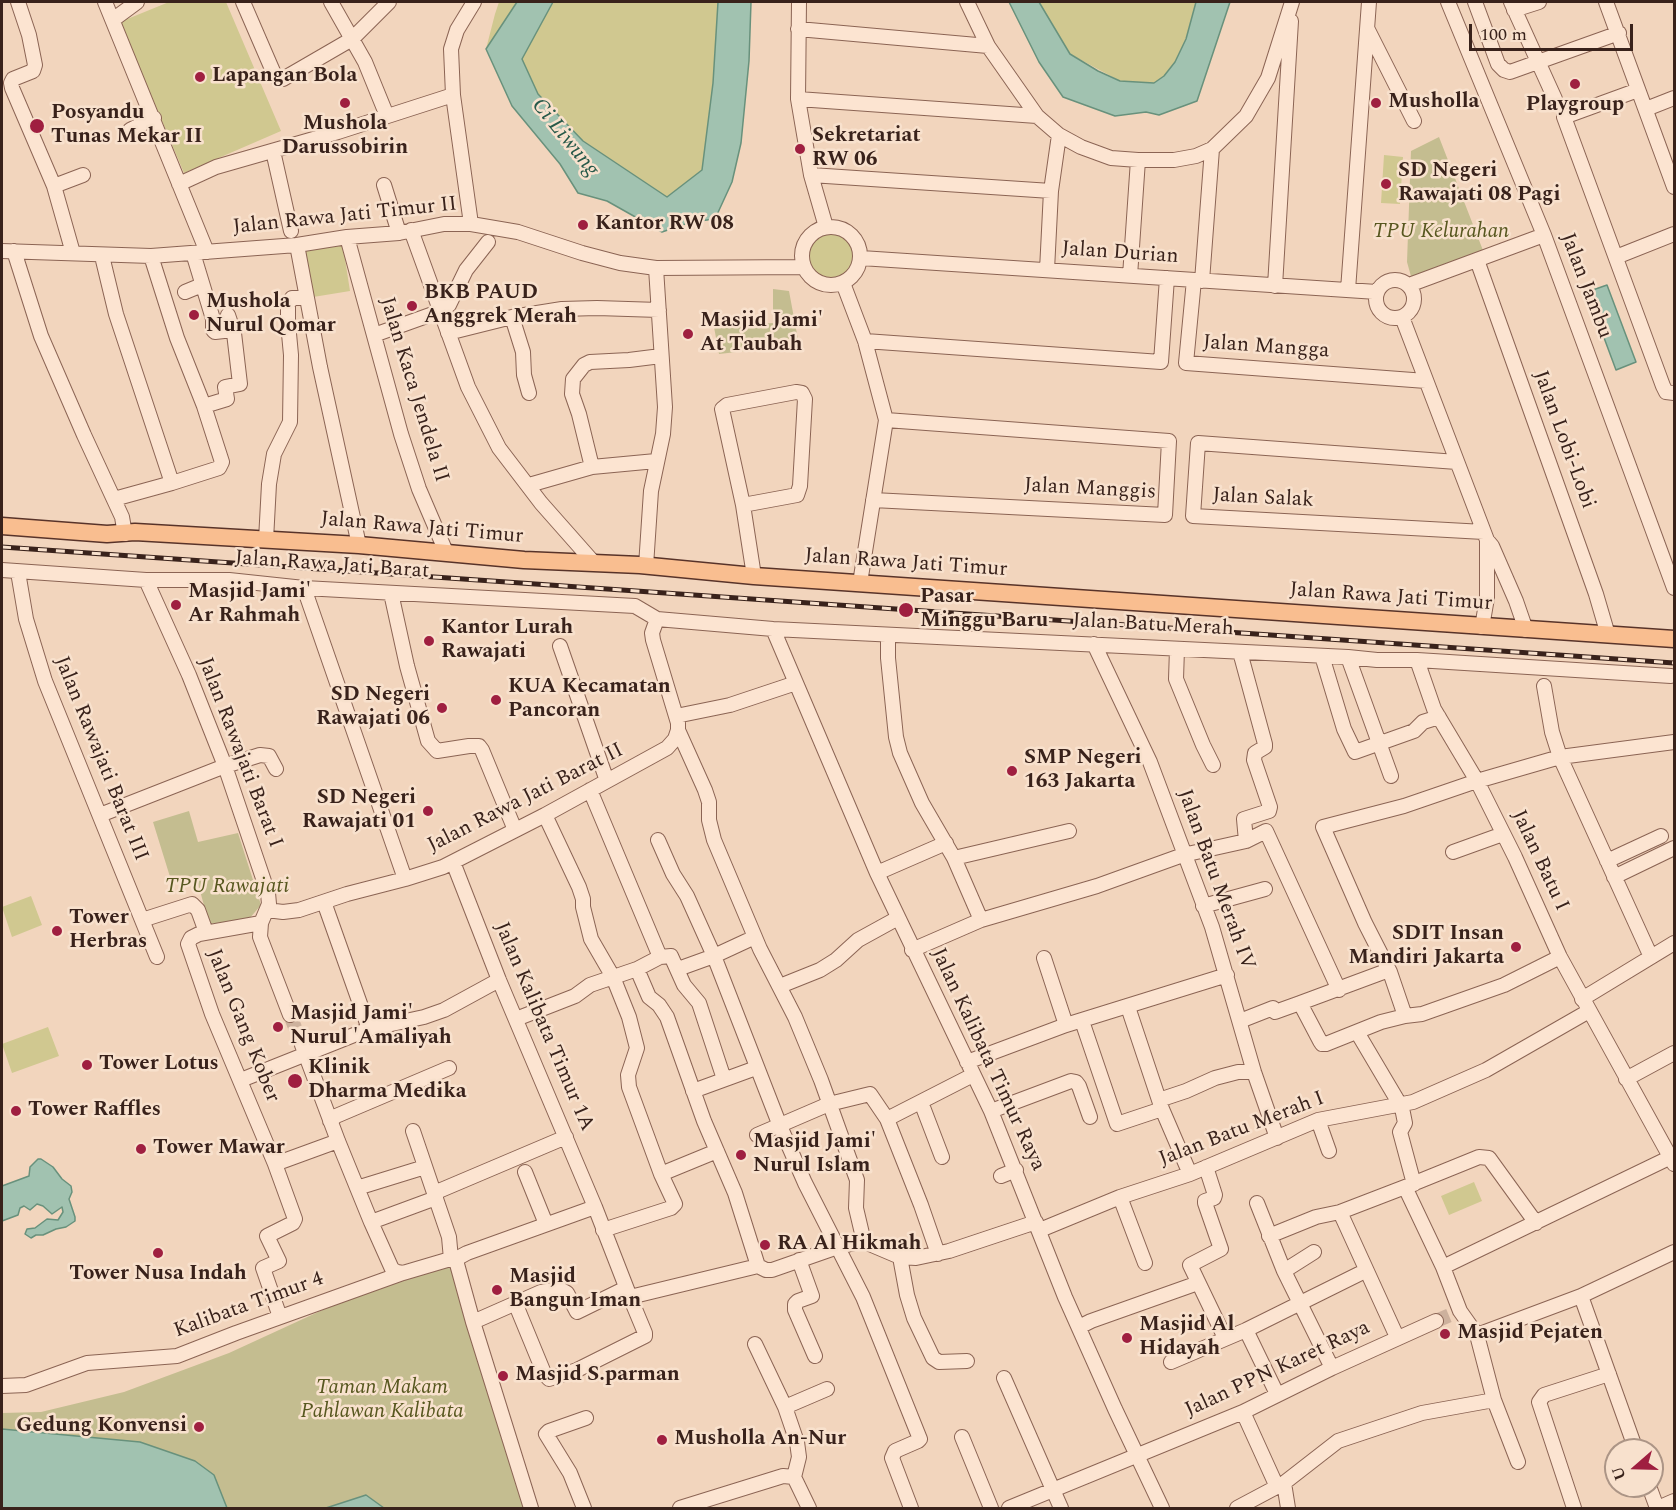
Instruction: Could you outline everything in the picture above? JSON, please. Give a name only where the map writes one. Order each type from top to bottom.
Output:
[{"type":"main road","name":"Jalan Rawa Jati Timur","points":[[2,514],[128,531]]},
{"type":"main road","name":"Jalan Rawa Jati Timur","points":[[2,526],[266,540],[358,538],[446,552],[524,560],[646,566],[754,576],[1674,639]]},
{"type":"street","points":[[18,2],[29,35],[35,65],[33,71],[13,79],[11,83],[54,186],[73,253]]},
{"type":"street","points":[[105,2],[114,19],[207,252]]},
{"type":"street","points":[[114,19],[136,2]]},
{"type":"street","points":[[243,2],[275,76],[279,79],[283,79],[352,39],[389,2]]},
{"type":"street","points":[[331,2],[365,62],[387,116]]},
{"type":"street","points":[[471,225],[453,94],[451,49],[457,30],[474,2]]},
{"type":"street","points":[[799,2],[798,99],[811,175],[826,227]]},
{"type":"street","points":[[967,2],[988,46],[1037,116],[1059,135],[1081,147],[1111,158],[1138,160],[1174,160],[1196,156],[1212,149],[1246,116],[1268,78],[1292,3]]},
{"type":"street","points":[[1348,290],[1370,2]]},
{"type":"street","name":"Jalan Jambu","points":[[1448,2],[1544,235],[1674,588]]},
{"type":"street","points":[[1475,2],[1498,64],[1510,72],[1538,64],[1619,33]]},
{"type":"street","points":[[1539,2],[1513,6],[1555,99]]},
{"type":"street","points":[[1606,2],[1674,187]]},
{"type":"street","points":[[1275,286],[1292,3]]},
{"type":"street","points":[[1367,28],[1414,121]]},
{"type":"street","points":[[798,29],[988,46]]},
{"type":"street","points":[[1268,78],[1288,82]]},
{"type":"street","points":[[1638,90],[1564,117],[1663,386],[1666,392],[1674,393]]},
{"type":"street","points":[[179,184],[216,167],[273,152],[453,94]]},
{"type":"street","points":[[1646,109],[1674,98]]},
{"type":"street","points":[[798,99],[1037,116]]},
{"type":"street","points":[[130,130],[154,118]]},
{"type":"street","points":[[1047,270],[1051,191],[1059,135]]},
{"type":"street","points":[[1198,280],[1212,149]]},
{"type":"street","points":[[273,152],[291,231]]},
{"type":"street","points":[[1130,276],[1138,160]]},
{"type":"street","points":[[54,186],[83,175]]},
{"type":"street","points":[[811,175],[1051,191]]},
{"type":"street","points":[[384,185],[441,311],[468,387],[499,448],[541,503],[594,563]]},
{"type":"street","name":"Jalan Rawa Jati Timur II","points":[[8,251],[151,256],[298,248],[347,237],[444,224],[471,225],[518,232],[620,263],[656,268],[800,267]]},
{"type":"street","points":[[826,227],[837,227],[847,231],[855,238],[859,247],[861,258],[855,273],[843,283],[832,285],[820,283],[800,267],[804,247],[809,237],[826,227]]},
{"type":"street","points":[[1616,257],[1674,234]]},
{"type":"street","points":[[1409,285],[1544,235]]},
{"type":"street","name":"Jalan Kaca Jendela II","points":[[347,237],[387,388],[419,489],[446,552]]},
{"type":"street","points":[[374,335],[449,306],[466,270],[488,242]]},
{"type":"street","points":[[298,248],[358,538]]},
{"type":"street","points":[[8,251],[41,336],[128,531]]},
{"type":"street","points":[[193,253],[213,319],[214,331],[237,331]]},
{"type":"street","points":[[102,256],[116,314],[172,483]]},
{"type":"street","points":[[114,499],[172,483],[222,465],[204,406],[177,338],[151,256]]},
{"type":"street","name":"Jalan Durian","points":[[861,258],[1377,292]]},
{"type":"street","name":"Jalan Lobi-Lobi","points":[[1477,260],[1596,594],[1608,635]]},
{"type":"street","points":[[646,566],[651,491],[663,434],[665,407],[656,268]]},
{"type":"street","points":[[865,341],[1161,362],[1167,278]]},
{"type":"street","points":[[1395,279],[1402,281],[1413,291],[1415,300],[1413,307],[1408,314],[1402,317],[1388,317],[1377,307],[1377,292],[1387,281],[1395,279]]},
{"type":"street","name":"Jalan Mangga","points":[[1198,280],[1186,363],[1426,381]]},
{"type":"street","points":[[843,283],[865,341],[886,420],[860,583]]},
{"type":"street","points":[[184,292],[201,285]]},
{"type":"street","points":[[266,540],[269,484],[274,454],[290,422],[291,365],[288,304],[292,298],[307,298]]},
{"type":"street","points":[[448,333],[512,317],[552,310],[583,308],[658,310]]},
{"type":"street","points":[[204,406],[227,399],[225,387],[240,385],[237,331],[228,315]]},
{"type":"street","points":[[512,317],[523,352],[524,375],[529,393]]},
{"type":"street","points":[[1402,317],[1485,536],[1492,546],[1516,601],[1526,630]]},
{"type":"street","points":[[592,467],[572,394],[573,379],[584,365],[590,362],[661,356]]},
{"type":"street","points":[[744,505],[797,495],[800,486],[805,399],[802,393],[796,392],[727,405],[722,408],[744,505],[754,576]]},
{"type":"street","name":"Jalan Manggis","points":[[873,500],[1165,515],[1169,441],[886,420]]},
{"type":"street","name":"Jalan Salak","points":[[1457,462],[1198,443],[1193,516],[1485,536]]},
{"type":"street","points":[[529,485],[592,467],[656,461]]},
{"type":"street","points":[[1482,627],[1487,598],[1485,536]]},
{"type":"street","name":"Jalan Rawa Jati Barat","points":[[2,570],[146,580],[229,580],[304,588],[635,606],[657,619]]},
{"type":"street","name":"Jalan Rawajati Barat III","points":[[18,572],[24,611],[49,690],[157,957]]},
{"type":"street","name":"Jalan Rawajati Barat I","points":[[146,580],[189,675],[225,766],[268,893],[267,910]]},
{"type":"street","points":[[304,588],[405,879]]},
{"type":"street","points":[[391,593],[407,666],[428,741],[438,751],[469,746],[479,747],[485,756],[515,830]]},
{"type":"street","points":[[864,1242],[856,1208],[857,1180],[806,1042],[755,937],[714,840],[709,820],[709,802],[677,723],[653,640],[653,626],[657,619],[888,636],[896,737],[900,753],[918,794],[954,858],[981,920]]},
{"type":"street","name":"Jalan Kalibata Timur Raya","points":[[773,629],[877,873],[991,1111],[1079,1327],[1162,1509]]},
{"type":"street","name":"Jalan Batu Merah","points":[[888,636],[1094,644],[1377,660],[1417,660],[1671,676]]},
{"type":"street","name":"Jalan Batu Merah IV","points":[[1094,644],[1150,762],[1227,975],[1254,1072],[1276,1138]]},
{"type":"street","points":[[560,646],[607,781]]},
{"type":"street","points":[[1177,649],[1176,679],[1203,745],[1214,765]]},
{"type":"street","points":[[1240,652],[1265,744],[1265,747],[1256,753],[1254,760],[1270,807],[1269,811],[1244,819],[1246,841]]},
{"type":"street","points":[[1322,656],[1344,729],[1355,752],[1414,731],[1423,723],[1439,717]]},
{"type":"street","points":[[1348,657],[1391,776]]},
{"type":"street","name":"Jalan Batu I","points":[[1417,660],[1439,717],[1477,781],[1560,957],[1672,1161]]},
{"type":"street","points":[[677,723],[796,683]]},
{"type":"street","points":[[1544,686],[1552,732],[1560,757],[1651,957]]},
{"type":"street","name":"Jalan Rawa Jati Barat II","points":[[267,910],[290,912],[405,879],[453,862],[545,815],[666,748],[675,739],[677,723]]},
{"type":"street","points":[[1405,1016],[1389,969],[1365,923],[1323,827],[1404,806],[1477,781],[1560,757],[1674,742]]},
{"type":"street","points":[[100,815],[225,766],[264,754],[271,758],[276,769]]},
{"type":"street","points":[[590,790],[660,957]]},
{"type":"street","points":[[545,815],[579,887],[591,939],[613,977],[629,1017],[636,1040],[636,1055],[628,1075],[629,1087],[661,1174],[674,1202],[673,1207],[603,1230]]},
{"type":"street","points":[[954,858],[1069,831]]},
{"type":"street","points":[[912,950],[981,920],[1097,886],[1184,855],[1246,841],[1266,831],[1339,990]]},
{"type":"street","points":[[1453,852],[1503,834]]},
{"type":"street","points":[[1607,861],[1661,836]]},
{"type":"street","points":[[658,840],[714,956],[780,1126],[805,1183],[862,1297],[920,1439],[895,1451],[892,1458],[911,1509]]},
{"type":"street","points":[[877,873],[946,843]]},
{"type":"street","points":[[1614,878],[1674,848]]},
{"type":"street","name":"Jalan Kalibata Timur 1A","points":[[453,862],[499,980],[595,1207],[645,1336],[577,1370],[549,1379],[544,1373],[516,1305]]},
{"type":"street","points":[[1203,906],[1265,888]]},
{"type":"street","points":[[324,903],[369,1029]]},
{"type":"street","points":[[142,920],[192,904],[198,910],[206,932]]},
{"type":"street","points":[[267,910],[261,923],[262,943],[290,1015]]},
{"type":"street","points":[[780,986],[820,970],[836,960],[858,940],[898,918]]},
{"type":"street","name":"Jalan Gang Kober","points":[[261,923],[206,932],[191,938],[188,948],[212,1014],[241,1080],[295,1219],[293,1223],[267,1236],[279,1261],[263,1268],[280,1317]]},
{"type":"street","points":[[678,969],[714,956],[755,937]]},
{"type":"street","name":"Jalan Batu Merah I","points":[[900,1257],[916,1258],[938,1254],[1038,1226],[1206,1167],[1318,1120],[1413,1102],[1486,1070],[1674,943]]},
{"type":"street","points":[[516,1019],[575,996],[590,985],[637,969],[660,957],[671,956],[684,986],[699,1003],[724,1079]]},
{"type":"street","points":[[1044,957],[1066,1025]]},
{"type":"street","points":[[1300,1003],[1322,1044],[1405,1016],[1422,1014],[1504,985],[1560,957]]},
{"type":"street","points":[[637,969],[649,997],[659,1005],[667,1017],[693,1091],[735,1193],[758,1266]]},
{"type":"street","points":[[1240,1021],[1273,1008],[1275,1012],[1339,990],[1389,969]]},
{"type":"street","points":[[887,1119],[921,1102],[970,1068],[1066,1025],[1227,975]]},
{"type":"street","points":[[304,1050],[309,1053],[369,1029],[424,1017],[444,1010],[499,980]]},
{"type":"street","points":[[1128,1007],[1160,1105],[1190,1173]]},
{"type":"street","points":[[1082,1020],[1117,1124],[1215,1078],[1238,1072],[1254,1072]]},
{"type":"street","points":[[1357,1032],[1400,1104],[1405,1118],[1400,1132],[1410,1185],[1443,1267],[1458,1312],[1477,1335],[1494,1400],[1518,1462]]},
{"type":"street","points":[[241,1080],[304,1050]]},
{"type":"street","points":[[304,1050],[371,1222],[392,1269],[403,1273]]},
{"type":"street","points":[[1626,1080],[1674,1053]]},
{"type":"street","points":[[330,1121],[336,1116],[449,1068]]},
{"type":"street","points":[[693,1091],[756,1068]]},
{"type":"street","points":[[991,1111],[1071,1081],[1076,1082],[1079,1086],[1090,1117]]},
{"type":"street","points":[[757,1135],[829,1104],[870,1094],[887,1119],[938,1254]]},
{"type":"street","points":[[921,1102],[942,1157]]},
{"type":"street","points":[[1318,1120],[1329,1151]]},
{"type":"street","points":[[413,1131],[449,1237],[452,1260],[458,1264],[473,1322],[531,1509]]},
{"type":"street","points":[[371,1222],[566,1137]]},
{"type":"street","points":[[275,1164],[338,1141]]},
{"type":"street","points":[[661,1174],[717,1151]]},
{"type":"street","points":[[1269,1236],[1316,1217],[1340,1212],[1479,1157],[1489,1158],[1536,1223]]},
{"type":"street","points":[[1443,1267],[1672,1161]]},
{"type":"street","points":[[357,1188],[425,1167]]},
{"type":"street","points":[[1206,1167],[1215,1195],[1205,1203],[1221,1249],[1190,1264],[1225,1338]]},
{"type":"street","points":[[1001,1176],[1016,1170]]},
{"type":"street","points":[[525,1172],[546,1224]]},
{"type":"street","points":[[1120,1197],[1145,1263]]},
{"type":"street","points":[[1257,1203],[1284,1271],[1332,1368]]},
{"type":"street","name":"Kalibata Timur 4","points":[[2,1386],[26,1385],[87,1363],[177,1356],[403,1273],[452,1260],[595,1207]]},
{"type":"street","points":[[1340,1212],[1397,1337]]},
{"type":"street","points":[[473,1322],[541,1293],[560,1289],[567,1293],[577,1312],[628,1292],[758,1266],[772,1270],[838,1247],[864,1242],[900,1257],[914,1318],[933,1358],[939,1362],[967,1361]]},
{"type":"street","points":[[1284,1271],[1314,1252]]},
{"type":"street","points":[[1477,1335],[1581,1296],[1674,1252]]},
{"type":"street","points":[[799,1260],[812,1296],[798,1301],[795,1304],[795,1310],[815,1356]]},
{"type":"street","points":[[1171,1362],[1246,1330],[1365,1271]]},
{"type":"street","points":[[1079,1327],[1198,1283]]},
{"type":"street","points":[[1581,1296],[1632,1438]]},
{"type":"street","name":"Jalan PPN Karet Raya","points":[[1009,1509],[1243,1412],[1397,1337],[1436,1321]]},
{"type":"street","points":[[1246,1330],[1277,1394]]},
{"type":"street","points":[[755,1344],[785,1407],[799,1450],[794,1477],[809,1509]]},
{"type":"street","points":[[1574,1508],[1539,1402],[1544,1395],[1609,1374]]},
{"type":"street","points":[[1004,1378],[1061,1509]]},
{"type":"street","points":[[785,1407],[827,1389]]},
{"type":"street","points":[[1237,1509],[1280,1485],[1338,1441],[1422,1413],[1494,1400]]},
{"type":"street","points":[[1243,1412],[1280,1485],[1288,1509]]},
{"type":"street","points":[[584,1509],[570,1473],[546,1434],[586,1418]]},
{"type":"street","points":[[962,1437],[991,1509]]},
{"type":"street","points":[[680,1509],[783,1476],[794,1477]]},
{"type":"street","points":[[1657,1509],[1674,1501]]},
{"type":"shaded area","name":"Lapangan Bola","points":[[169,2],[226,2],[281,131],[184,173],[120,22]]},
{"type":"shaded area","points":[[499,2],[517,2],[486,49],[495,14]]},
{"type":"shaded area","points":[[553,2],[718,2],[713,83],[702,170],[667,197],[583,141],[538,94],[522,59]]},
{"type":"shaded area","points":[[1039,2],[1196,2],[1186,38],[1175,62],[1164,76],[1154,83],[1120,81],[1070,54]]},
{"type":"shaded area","points":[[1384,155],[1403,157],[1400,204],[1381,203]]},
{"type":"shaded area","points":[[832,227],[843,229],[856,240],[861,256],[859,267],[848,280],[832,285],[821,283],[808,272],[803,256],[805,245],[816,232]]},
{"type":"shaded area","points":[[342,240],[350,291],[307,298],[299,247]]},
{"type":"shaded area","points":[[31,896],[42,925],[12,937],[2,907]]},
{"type":"shaded area","points":[[48,1027],[59,1056],[12,1073],[2,1044]]},
{"type":"shaded area","points":[[1474,1182],[1482,1201],[1449,1215],[1441,1196]]},
{"type":"green space","name":"TPU Kelurahan","points":[[1439,137],[1484,253],[1412,280],[1407,262],[1411,151]]},
{"type":"green space","points":[[773,289],[789,291],[799,345],[719,354],[714,327],[773,323]]},
{"type":"green space","name":"TPU Rawajati","points":[[189,811],[198,842],[238,833],[261,905],[249,919],[209,924],[196,876],[171,880],[153,822]]},
{"type":"green space","name":"Taman Makam Pahlawan Kalibata","points":[[451,1259],[529,1508],[2,1508],[2,1413],[41,1412],[124,1392],[229,1353],[403,1273]]},
{"type":"water","name":"Ci Liwung","points":[[517,2],[553,2],[522,59],[538,94],[583,141],[667,197],[702,170],[713,83],[718,2],[751,2],[749,61],[741,143],[732,182],[715,219],[691,222],[662,232],[607,201],[578,193],[560,164],[512,106],[486,49]]},
{"type":"water","points":[[1009,2],[1039,2],[1070,54],[1098,71],[1120,81],[1154,83],[1164,76],[1175,62],[1186,39],[1196,2],[1230,2],[1197,101],[1159,115],[1146,112],[1115,116],[1063,97],[1039,62]]},
{"type":"water","points":[[1607,285],[1636,362],[1616,370],[1587,292]]},
{"type":"water","points":[[38,1159],[53,1167],[71,1186],[72,1192],[69,1199],[75,1221],[66,1227],[31,1238],[25,1234],[27,1229],[35,1228],[47,1219],[58,1220],[63,1212],[62,1207],[52,1214],[37,1204],[30,1210],[24,1206],[20,1208],[18,1215],[2,1221],[2,1186],[29,1176],[30,1167]]},
{"type":"water","points":[[2,1429],[140,1442],[195,1461],[214,1475],[227,1508],[2,1508]]},
{"type":"water","points":[[366,1495],[384,1508],[326,1508]]},
{"type":"tunnel","points":[[290,1015],[302,1045]]},
{"type":"tunnel","points":[[1436,1321],[1455,1313]]},
{"type":"railway","points":[[2,547],[1674,663]]},
{"type":"place","name":"Lapangan Bola","points":[[200,77]]},
{"type":"place","name":"Playgroup","points":[[1575,84]]},
{"type":"place","name":"Mushola Darussobirin","points":[[345,103]]},
{"type":"place","name":"Musholla","points":[[1376,103]]},
{"type":"place","name":"Posyandu Tunas Mekar II","points":[[37,126]]},
{"type":"place","name":"Sekretariat RW 06","points":[[800,149]]},
{"type":"place","name":"SD Negeri Rawajati 08 Pagi","points":[[1386,184]]},
{"type":"place","name":"Kantor RW 08","points":[[583,225]]},
{"type":"place","name":"BKB PAUD Anggrek Merah","points":[[412,306]]},
{"type":"place","name":"Mushola Nurul Qomar","points":[[194,315]]},
{"type":"place","name":"Masjid Jami' At Taubah","points":[[688,334]]},
{"type":"place","name":"Masjid Jami' Ar Rahmah","points":[[176,605]]},
{"type":"place","name":"Pasar Minggu Baru","points":[[906,610]]},
{"type":"place","name":"Kantor Lurah Rawajati","points":[[429,641]]},
{"type":"place","name":"KUA Kecamatan Pancoran","points":[[496,700]]},
{"type":"place","name":"SD Negeri Rawajati 06","points":[[442,708]]},
{"type":"place","name":"SMP Negeri 163 Jakarta","points":[[1012,771]]},
{"type":"place","name":"SD Negeri Rawajati 01","points":[[428,811]]},
{"type":"place","name":"Tower Herbras","points":[[57,931]]},
{"type":"place","name":"SDIT Insan Mandiri Jakarta","points":[[1516,947]]},
{"type":"place","name":"Masjid Jami' Nurul 'Amaliyah","points":[[278,1027]]},
{"type":"place","name":"Tower Lotus","points":[[87,1065]]},
{"type":"place","name":"Klinik Dharma Medika","points":[[295,1081]]},
{"type":"place","name":"Tower Raffles","points":[[16,1111]]},
{"type":"place","name":"Tower Mawar","points":[[141,1149]]},
{"type":"place","name":"Masjid Jami' Nurul Islam","points":[[741,1155]]},
{"type":"place","name":"RA Al Hikmah","points":[[765,1245]]},
{"type":"place","name":"Tower Nusa Indah","points":[[158,1253]]},
{"type":"place","name":"Masjid Bangun Iman","points":[[497,1290]]},
{"type":"place","name":"Masjid Pejaten","points":[[1445,1334]]},
{"type":"place","name":"Masjid Al Hidayah","points":[[1127,1338]]},
{"type":"place","name":"Masjid S.parman","points":[[503,1376]]},
{"type":"place","name":"Gedung Konvensi","points":[[199,1427]]},
{"type":"place","name":"Musholla An-Nur","points":[[662,1440]]}]
